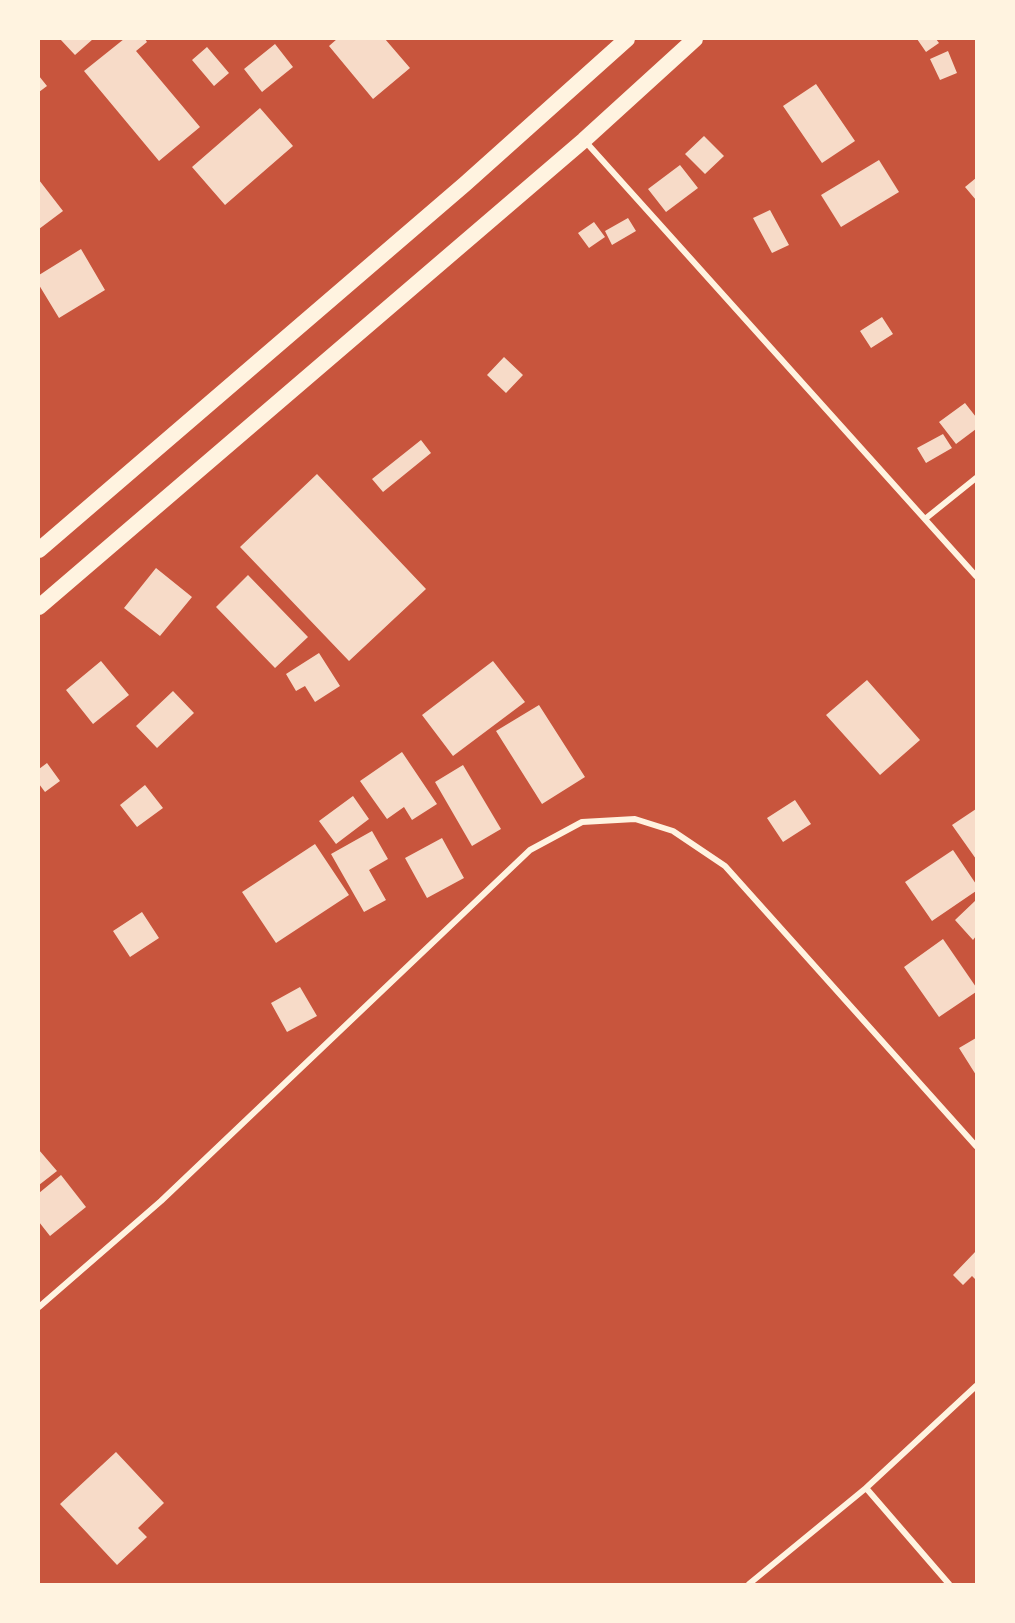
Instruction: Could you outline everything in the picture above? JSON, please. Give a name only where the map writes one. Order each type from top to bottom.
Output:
[{"type":"highway","points":[[39,549],[465,184],[627,39]]},
{"type":"highway","points":[[39,607],[584,140],[694,39]]},
{"type":"street","points":[[584,140],[976,576]]},
{"type":"street","points":[[925,519],[976,478]]},
{"type":"street","points":[[39,1307],[161,1201],[530,850],[582,822],[635,819],[673,831],[725,866],[976,1146]]},
{"type":"street","points":[[749,1584],[866,1488],[976,1386]]},
{"type":"street","points":[[866,1488],[949,1584]]},
{"type":"building","points":[[60,39],[93,39],[75,55]]},
{"type":"building","points":[[124,39],[145,39],[147,42],[136,51],[200,127],[159,161],[84,71]]},
{"type":"building","points":[[337,39],[385,39],[410,68],[373,99],[329,46]]},
{"type":"building","points":[[917,39],[936,39],[939,43],[926,52]]},
{"type":"building","points":[[275,44],[293,67],[262,92],[244,69]]},
{"type":"building","points":[[207,47],[229,73],[214,86],[192,60]]},
{"type":"building","points":[[948,51],[957,73],[940,80],[930,59]]},
{"type":"building","points":[[39,76],[47,86],[39,92]]},
{"type":"building","points":[[816,84],[855,141],[822,163],[783,106]]},
{"type":"building","points":[[260,108],[293,146],[225,205],[192,167]]},
{"type":"building","points":[[704,136],[724,156],[705,174],[685,154]]},
{"type":"building","points":[[879,160],[899,192],[841,227],[821,195]]},
{"type":"building","points":[[680,165],[698,188],[666,212],[648,189]]},
{"type":"building","points":[[976,178],[976,200],[965,187]]},
{"type":"building","points":[[39,180],[63,211],[39,229]]},
{"type":"building","points":[[770,210],[789,245],[772,253],[753,218]]},
{"type":"building","points":[[628,218],[636,231],[612,245],[605,231]]},
{"type":"building","points":[[594,222],[605,237],[589,248],[578,233]]},
{"type":"building","points":[[81,249],[105,290],[59,318],[39,285],[39,275]]},
{"type":"building","points":[[882,317],[893,334],[871,348],[860,331]]},
{"type":"building","points":[[504,357],[523,375],[506,393],[487,375]]},
{"type":"building","points":[[965,403],[976,417],[976,429],[956,444],[939,422]]},
{"type":"building","points":[[943,434],[952,448],[926,463],[917,448]]},
{"type":"building","points":[[421,440],[431,453],[383,492],[372,479]]},
{"type":"building","points":[[317,474],[426,589],[349,661],[240,547]]},
{"type":"building","points":[[156,568],[192,597],[160,636],[124,608]]},
{"type":"building","points":[[248,575],[308,637],[275,668],[216,607]]},
{"type":"building","points":[[319,653],[340,686],[315,702],[305,686],[296,691],[286,674]]},
{"type":"building","points":[[101,661],[129,695],[93,724],[66,690]]},
{"type":"building","points":[[493,661],[525,702],[453,756],[422,715]]},
{"type":"building","points":[[867,680],[920,740],[880,775],[826,715]]},
{"type":"building","points":[[173,691],[194,713],[157,748],[136,726]]},
{"type":"building","points":[[539,705],[585,777],[542,804],[496,731]]},
{"type":"building","points":[[402,752],[437,804],[412,820],[404,807],[387,819],[360,781]]},
{"type":"building","points":[[47,763],[60,781],[45,792],[39,784],[39,769]]},
{"type":"building","points":[[463,765],[501,829],[472,846],[435,782]]},
{"type":"building","points":[[145,785],[163,808],[137,827],[120,805]]},
{"type":"building","points":[[353,796],[369,819],[336,844],[319,821]]},
{"type":"building","points":[[795,800],[811,824],[783,842],[767,818]]},
{"type":"building","points":[[976,809],[976,859],[952,825]]},
{"type":"building","points":[[372,831],[388,859],[369,870],[386,900],[364,912],[331,854]]},
{"type":"building","points":[[442,838],[464,878],[427,898],[405,858]]},
{"type":"building","points":[[315,844],[349,895],[276,943],[242,892]]},
{"type":"building","points":[[953,850],[976,884],[976,891],[932,921],[905,882]]},
{"type":"building","points":[[976,900],[976,936],[973,940],[955,920]]},
{"type":"building","points":[[142,912],[159,938],[130,957],[113,931]]},
{"type":"building","points":[[943,939],[976,987],[976,992],[939,1017],[904,967]]},
{"type":"building","points":[[300,987],[317,1016],[287,1032],[271,1003]]},
{"type":"building","points":[[976,1038],[976,1075],[959,1048]]},
{"type":"building","points":[[39,1150],[57,1171],[39,1185]]},
{"type":"building","points":[[61,1175],[86,1207],[50,1236],[39,1222],[39,1193]]},
{"type":"building","points":[[976,1251],[976,1280],[972,1276],[963,1285],[953,1275]]},
{"type":"building","points":[[116,1452],[164,1503],[138,1528],[147,1537],[117,1565],[60,1504]]}]
